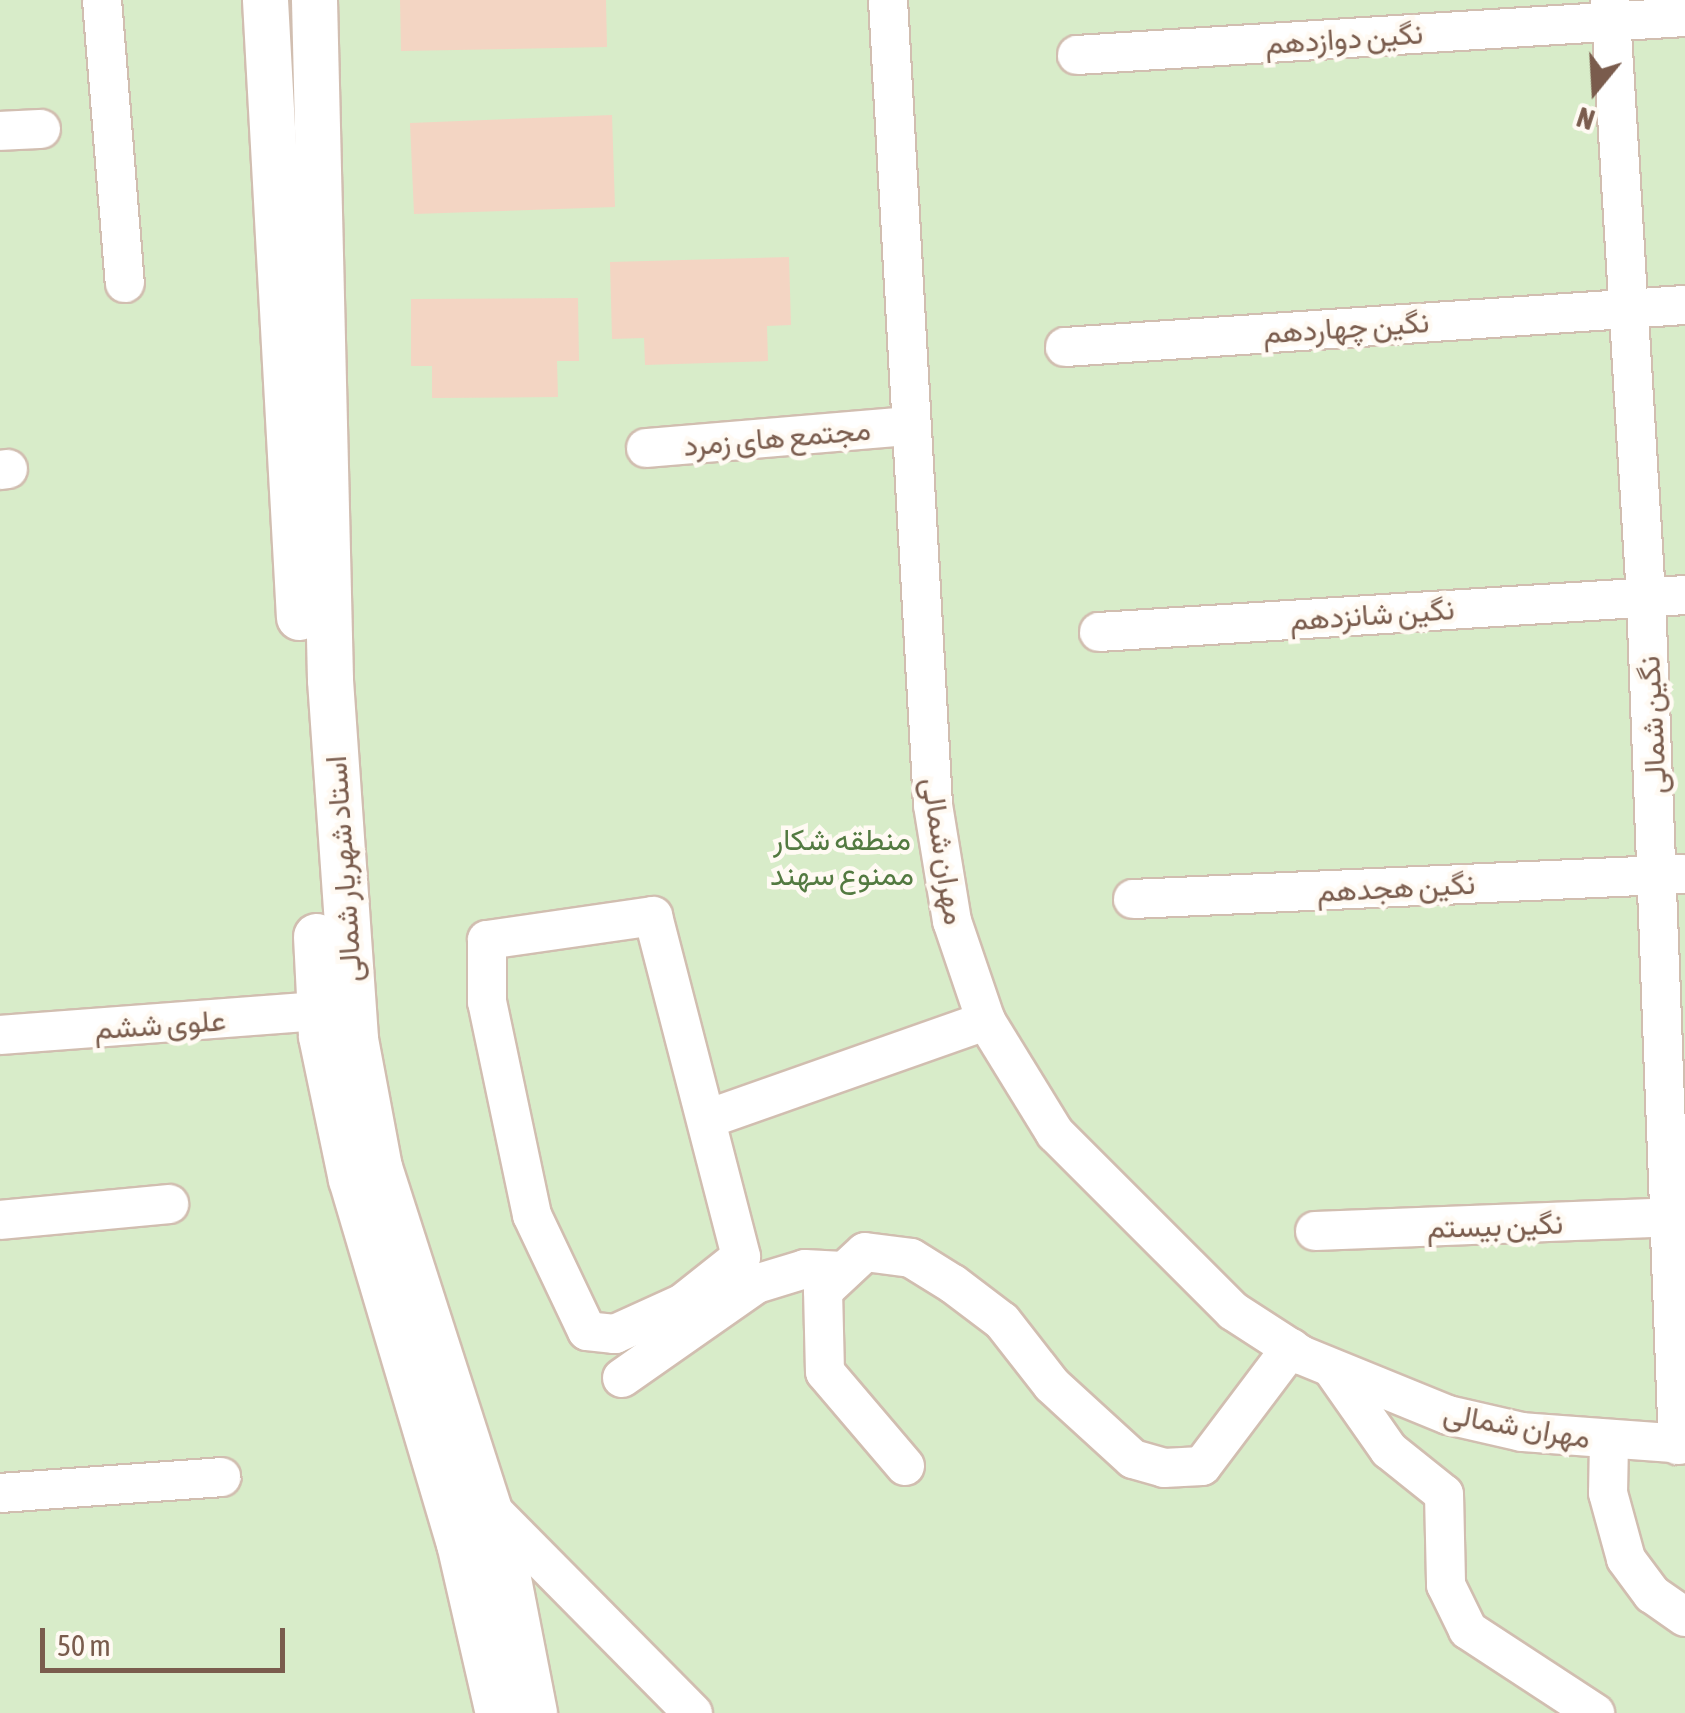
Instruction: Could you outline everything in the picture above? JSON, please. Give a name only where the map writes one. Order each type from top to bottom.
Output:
[{"type":"street","points":[[102,0],[125,283]]},
{"type":"street","name":"استاد شهریار شمالی","points":[[265,0],[336,1010],[467,1505],[534,1713]]},
{"type":"street","name":"استاد شهریار شمالی","points":[[314,0],[336,1010]]},
{"type":"street","name":"مهران شمالی","points":[[888,0],[933,805],[952,921],[986,1021],[1055,1132],[1233,1311],[1291,1348],[1333,1370],[1448,1416],[1609,1442],[1682,1445]]},
{"type":"street","name":"نگین دوازدهم","points":[[1077,54],[1610,11],[1685,17]]},
{"type":"street","name":"نگین شمالی","points":[[1610,11],[1646,597],[1672,875],[1682,1445]]},
{"type":"street","points":[[0,131],[40,129]]},
{"type":"street","name":"نگین چهاردهم","points":[[1065,346],[1685,305]]},
{"type":"street","name":"مجتمع های زمرد","points":[[646,448],[909,426]]},
{"type":"street","name":"نگین شانزدهم","points":[[1099,632],[1685,596]]},
{"type":"street","name":"نگین هجدهم","points":[[1133,899],[1672,875]]},
{"type":"street","points":[[653,916],[708,1119],[742,1257],[683,1302],[614,1334],[587,1332],[532,1215],[487,1002],[487,940],[653,916]]},
{"type":"street","name":"علوی ششم","points":[[0,1036],[336,1010]]},
{"type":"street","points":[[708,1119],[986,1021]]},
{"type":"street","points":[[0,1220],[169,1204]]},
{"type":"street","name":"نگین بیستم","points":[[1314,1231],[1680,1218]]},
{"type":"street","points":[[905,1466],[825,1372],[823,1291],[838,1272],[866,1252],[911,1258],[1002,1321],[1052,1385],[1132,1460],[1164,1468],[1202,1466],[1291,1348]]},
{"type":"street","points":[[622,1378],[756,1284],[805,1269],[838,1272]]},
{"type":"street","points":[[1333,1370],[1389,1450],[1444,1494],[1446,1585],[1468,1630],[1595,1713]]},
{"type":"street","points":[[1609,1442],[1608,1493],[1626,1559],[1652,1594],[1685,1616]]},
{"type":"street","points":[[0,1493],[221,1477]]},
{"type":"street","points":[[467,1505],[693,1713]]},
{"type":"street","name":"استاد شهریار شمالی","points":[[467,1505],[498,1713]]},
{"type":"green space","name":"منطقه شکار ممنوع سهند","points":[[0,0],[1685,0],[1685,1713],[0,1713]]},
{"type":"building","points":[[400,0],[606,0],[607,47],[401,51]]},
{"type":"building","points":[[612,115],[615,207],[414,214],[410,123]]},
{"type":"building","points":[[789,257],[791,325],[767,326],[768,361],[645,365],[644,338],[612,339],[610,262]]},
{"type":"building","points":[[578,298],[579,361],[557,361],[558,397],[432,398],[432,366],[411,366],[411,299]]}]
